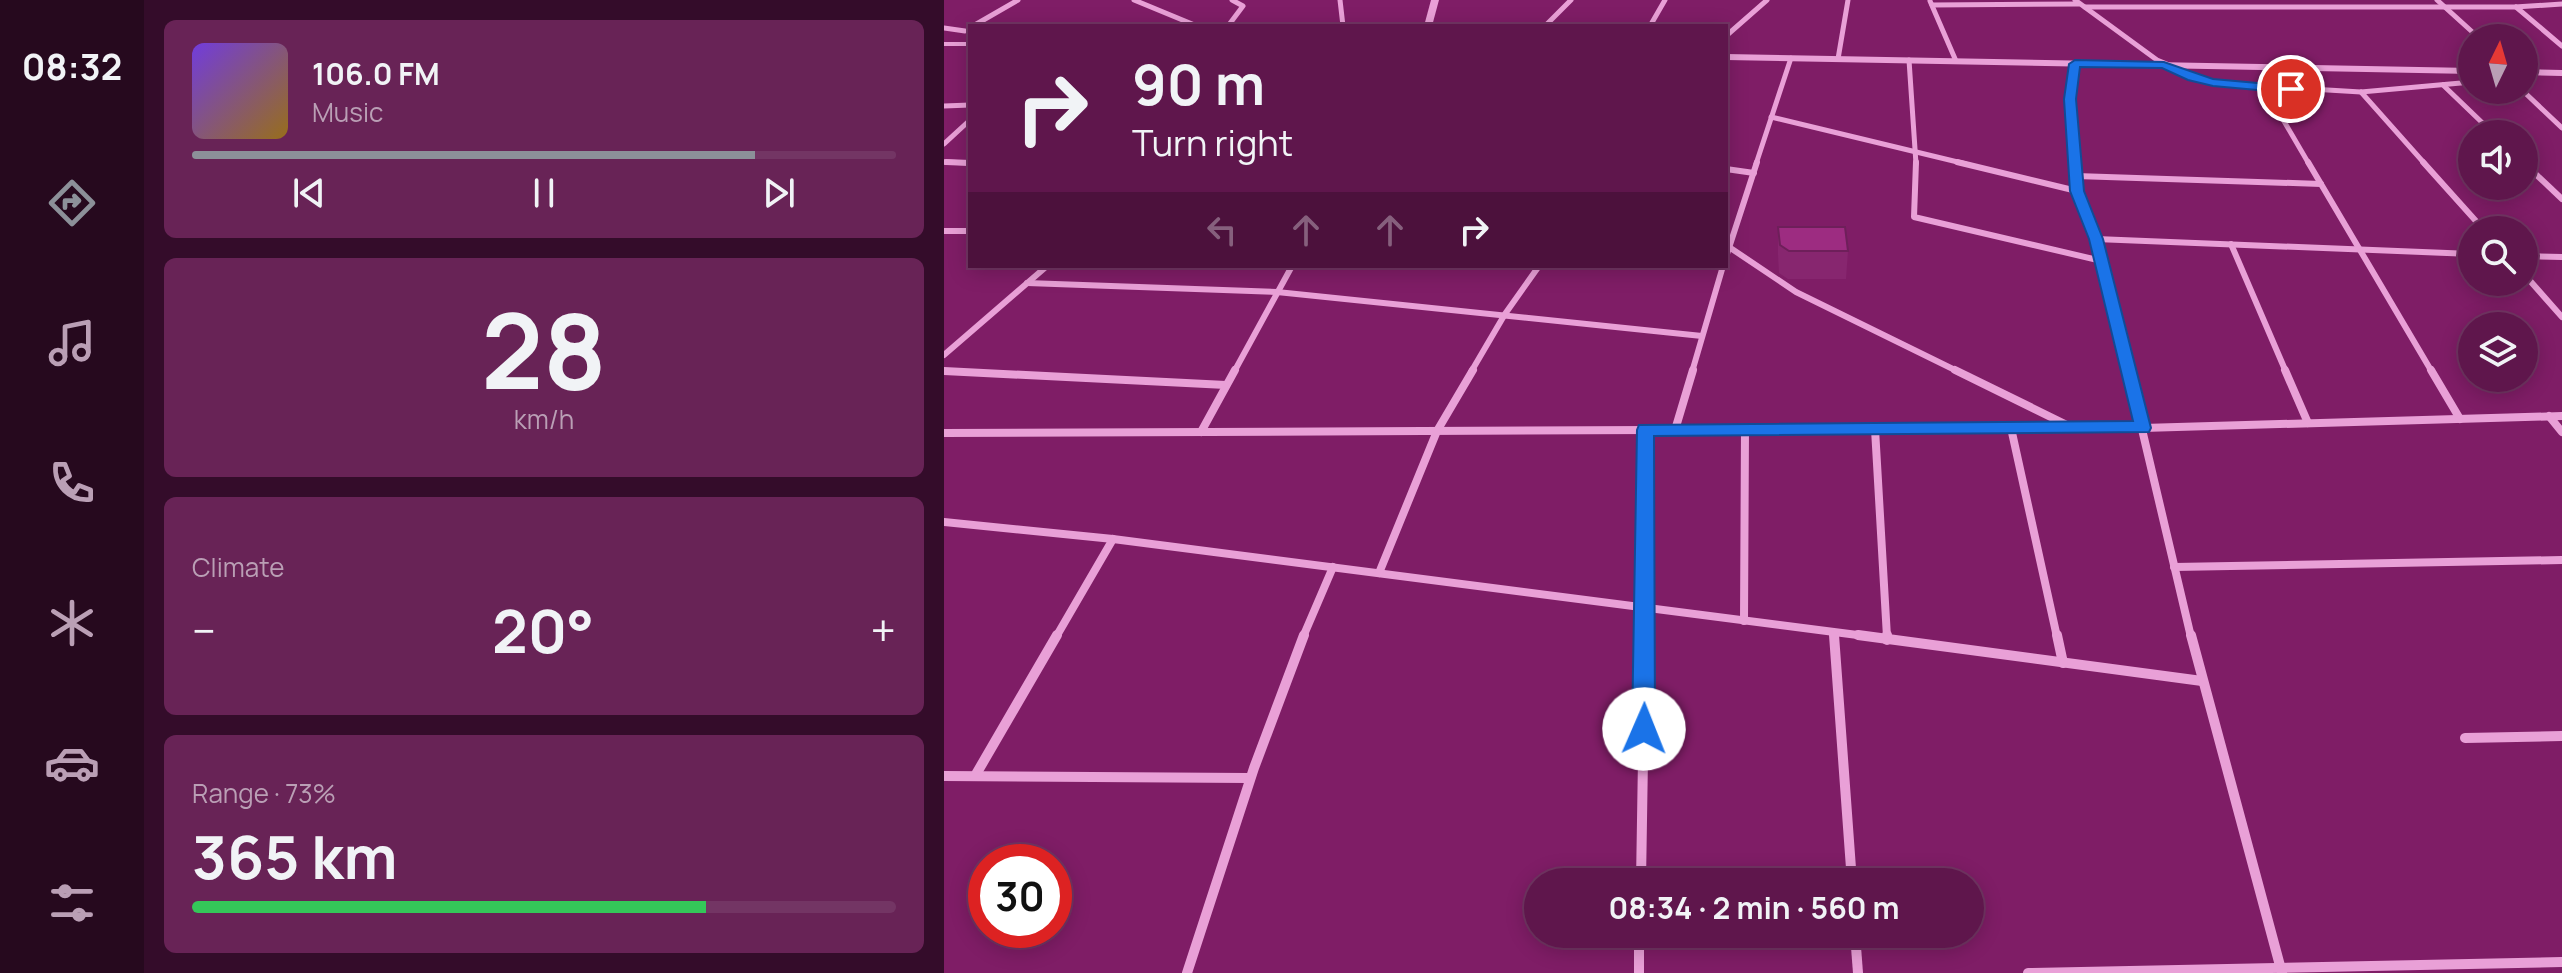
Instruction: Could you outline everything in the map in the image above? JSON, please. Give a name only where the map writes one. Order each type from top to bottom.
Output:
[{"type":"street","points":[[978,24],[1018,0]]},
{"type":"street","points":[[1134,0],[1192,24]]},
{"type":"street","points":[[1230,24],[1243,6],[1232,0]]},
{"type":"street","points":[[1340,0],[1343,24]]},
{"type":"street","points":[[1429,24],[1435,0]]},
{"type":"street","points":[[1547,24],[1571,0]]},
{"type":"street","points":[[1651,24],[1665,0]]},
{"type":"street","points":[[1728,34],[1767,0]]},
{"type":"street","points":[[1838,59],[1848,0]]},
{"type":"street","points":[[2336,0],[2342,7]]},
{"type":"street","points":[[2437,0],[2464,24]]},
{"type":"street","points":[[2519,0],[2528,6]]},
{"type":"street","points":[[1956,61],[1931,2],[2342,7],[2562,4]]},
{"type":"street","points":[[2080,4],[2164,65],[2192,78],[2213,83],[2361,92],[2458,83]]},
{"type":"street","points":[[2515,7],[2562,46]]},
{"type":"street","points":[[944,28],[968,29]]},
{"type":"street","points":[[944,44],[968,44]]},
{"type":"street","points":[[1728,57],[2458,71]]},
{"type":"street","points":[[1791,58],[1728,245],[1796,292],[2073,428]]},
{"type":"street","points":[[1909,60],[1916,152],[1913,214],[1918,220],[2102,261]]},
{"type":"street","points":[[2075,64],[2070,99],[2077,191],[2102,261],[2202,681],[2282,970]]},
{"type":"street","points":[[2538,72],[2562,73]]},
{"type":"street","points":[[2443,85],[2479,120]]},
{"type":"street","points":[[2264,87],[2460,419]]},
{"type":"street","points":[[2361,92],[2472,216]]},
{"type":"street","points":[[2537,104],[2562,128]]},
{"type":"street","points":[[944,106],[968,105]]},
{"type":"street","points":[[1771,117],[2077,191]]},
{"type":"street","points":[[944,144],[968,122]]},
{"type":"street","points":[[944,162],[968,163]]},
{"type":"street","points":[[1728,169],[1754,173]]},
{"type":"street","points":[[2076,176],[2321,184]]},
{"type":"street","points":[[2538,176],[2562,199]]},
{"type":"street","points":[[944,231],[968,231]]},
{"type":"street","points":[[2096,239],[2458,254]]},
{"type":"street","points":[[2231,244],[2308,423]]},
{"type":"street","points":[[2538,256],[2562,257]]},
{"type":"street","points":[[944,355],[1045,268]]},
{"type":"street","points":[[1201,432],[1291,268]]},
{"type":"street","points":[[1379,573],[1437,431],[1505,314],[1538,268]]},
{"type":"street","points":[[1675,430],[1722,268]]},
{"type":"street","points":[[1027,283],[1277,292],[1702,336]]},
{"type":"street","points":[[2538,290],[2562,317]]},
{"type":"street","points":[[944,371],[1226,385]]},
{"type":"street","points":[[2549,416],[2562,432]]},
{"type":"street","points":[[944,433],[2143,428],[2562,416]]},
{"type":"street","points":[[2011,428],[2063,663]]},
{"type":"street","points":[[1744,621],[1745,429]]},
{"type":"street","points":[[1875,429],[1887,640]]},
{"type":"street","points":[[1641,868],[1646,606],[1645,430]]},
{"type":"street","points":[[946,525],[1113,539],[1646,606],[2202,681]]},
{"type":"street","points":[[975,776],[1113,539]]},
{"type":"street","points":[[2174,567],[2562,560]]},
{"type":"street","points":[[1187,973],[1248,778],[1300,640],[1333,567]]},
{"type":"street","points":[[1834,633],[1851,868]]},
{"type":"street","points":[[2465,738],[2562,736]]},
{"type":"street","points":[[944,776],[1248,778]]},
{"type":"street","points":[[1639,948],[1639,973]]},
{"type":"street","points":[[1856,948],[1858,973]]},
{"type":"street","points":[[2028,973],[2464,968],[2562,962]]},
{"type":"building","points":[[1778,227],[1845,227],[1848,251],[1789,251],[1780,245]]},
{"type":"route","points":[[1644,729],[1645,430],[2143,428],[2096,239],[2077,191],[2070,99],[2075,64],[2164,65],[2192,78],[2213,83],[2291,89]]}]
